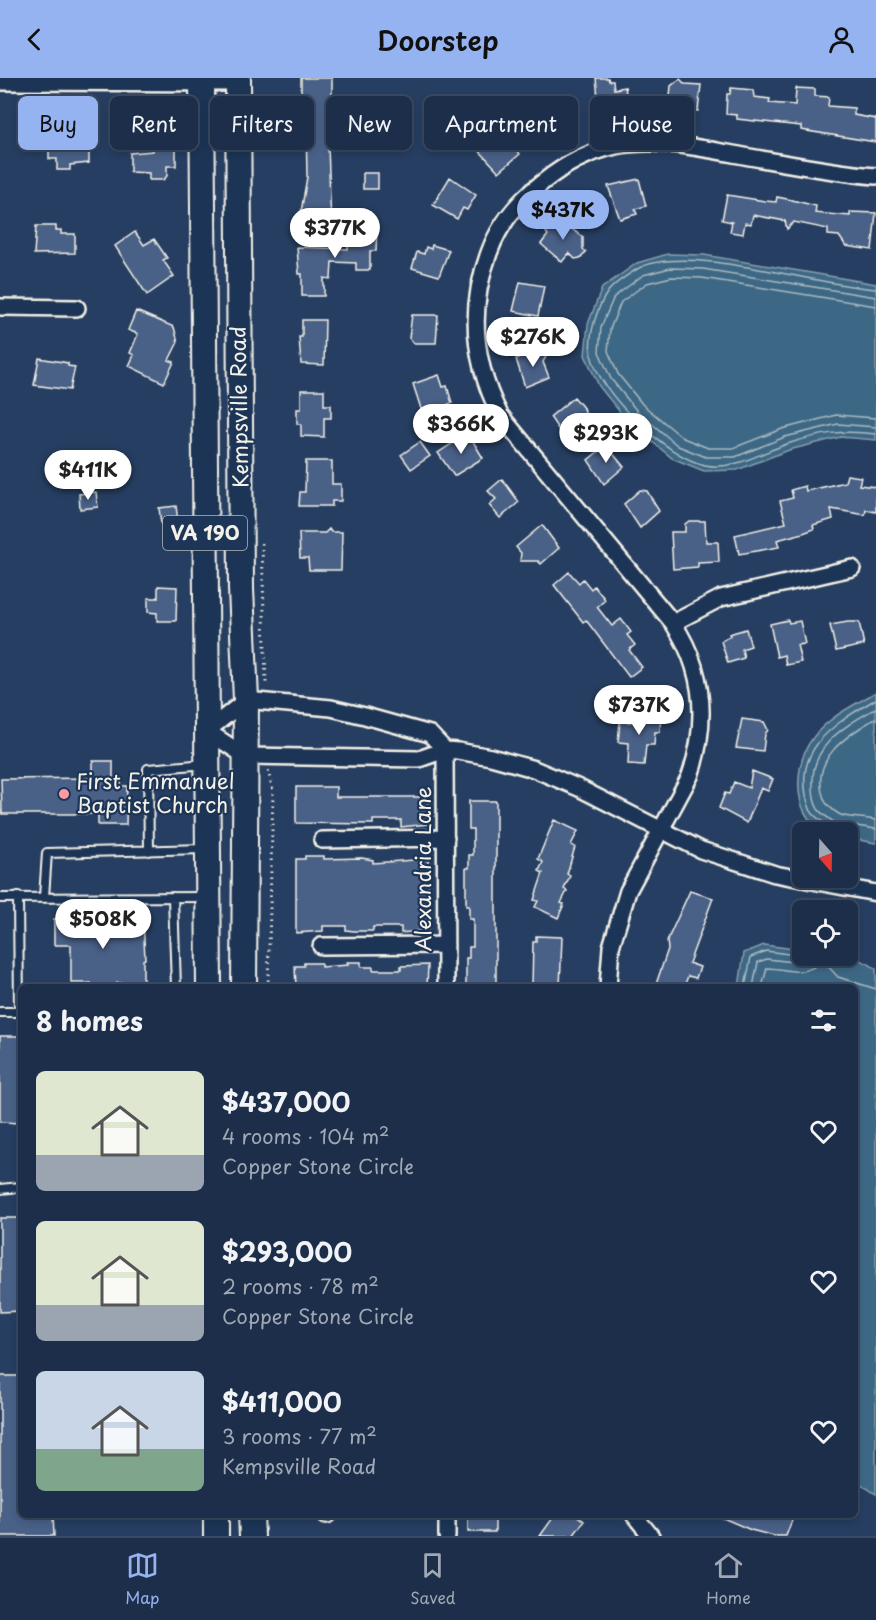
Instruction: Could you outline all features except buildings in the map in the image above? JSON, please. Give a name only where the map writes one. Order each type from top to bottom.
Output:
[{"type":"main road","name":"Kempsville Road","points":[[202,80],[209,984]]},
{"type":"main road","name":"Kempsville Road","points":[[238,80],[241,578],[256,701],[256,756],[244,984]]},
{"type":"main road","points":[[216,1518],[216,1536]]},
{"type":"main road","points":[[251,1518],[252,1536]]},
{"type":"street","points":[[0,82],[238,80]]},
{"type":"street","points":[[608,984],[611,947],[628,891],[690,776],[697,755],[702,716],[698,677],[692,659],[673,623],[521,444],[500,415],[488,391],[478,360],[474,326],[477,295],[491,246],[512,213],[537,186],[569,165],[615,146],[673,143],[876,176]]},
{"type":"street","points":[[0,306],[76,308]]},
{"type":"street","points":[[673,623],[721,598],[852,568]]},
{"type":"street","points":[[207,731],[256,701],[331,708],[365,716],[430,734],[445,750]]},
{"type":"street","points":[[207,731],[256,756],[418,759],[445,750],[491,757],[534,769],[579,788],[701,850],[747,866],[876,893]]},
{"type":"street","name":"Alexandria Lane","points":[[445,750],[446,984]]},
{"type":"street","points":[[322,840],[446,838]]},
{"type":"street","points":[[321,946],[446,945]]},
{"type":"street","points":[[447,1518],[447,1536]]},
{"type":"street","points":[[636,1518],[648,1535]]},
{"type":"lane","points":[[149,850],[148,769],[207,764]]},
{"type":"lane","points":[[45,897],[47,853],[208,849]]},
{"type":"lane","points":[[18,897],[20,984]]},
{"type":"lane","points":[[173,897],[176,984]]},
{"type":"lane","points":[[0,898],[208,897]]},
{"type":"lane","points":[[0,1012],[18,1012]]},
{"type":"lane","points":[[0,1189],[18,1187]]},
{"type":"path","points":[[256,701],[262,537]]},
{"type":"path","points":[[256,756],[273,790],[268,984]]},
{"type":"water","points":[[668,254],[704,255],[876,284],[876,440],[841,437],[789,450],[737,470],[704,471],[672,458],[627,421],[599,386],[585,355],[588,324],[602,288],[637,263]]},
{"type":"water","points":[[876,692],[876,843],[858,840],[858,822],[812,822],[802,806],[799,780],[804,753],[823,726]]},
{"type":"water","points":[[764,945],[792,949],[792,966],[858,966],[858,960],[876,969],[876,1494],[858,1482],[858,984],[739,984],[744,953]]},
{"type":"place","name":"First Emmanuel Baptist Church","points":[[64,794]]}]
